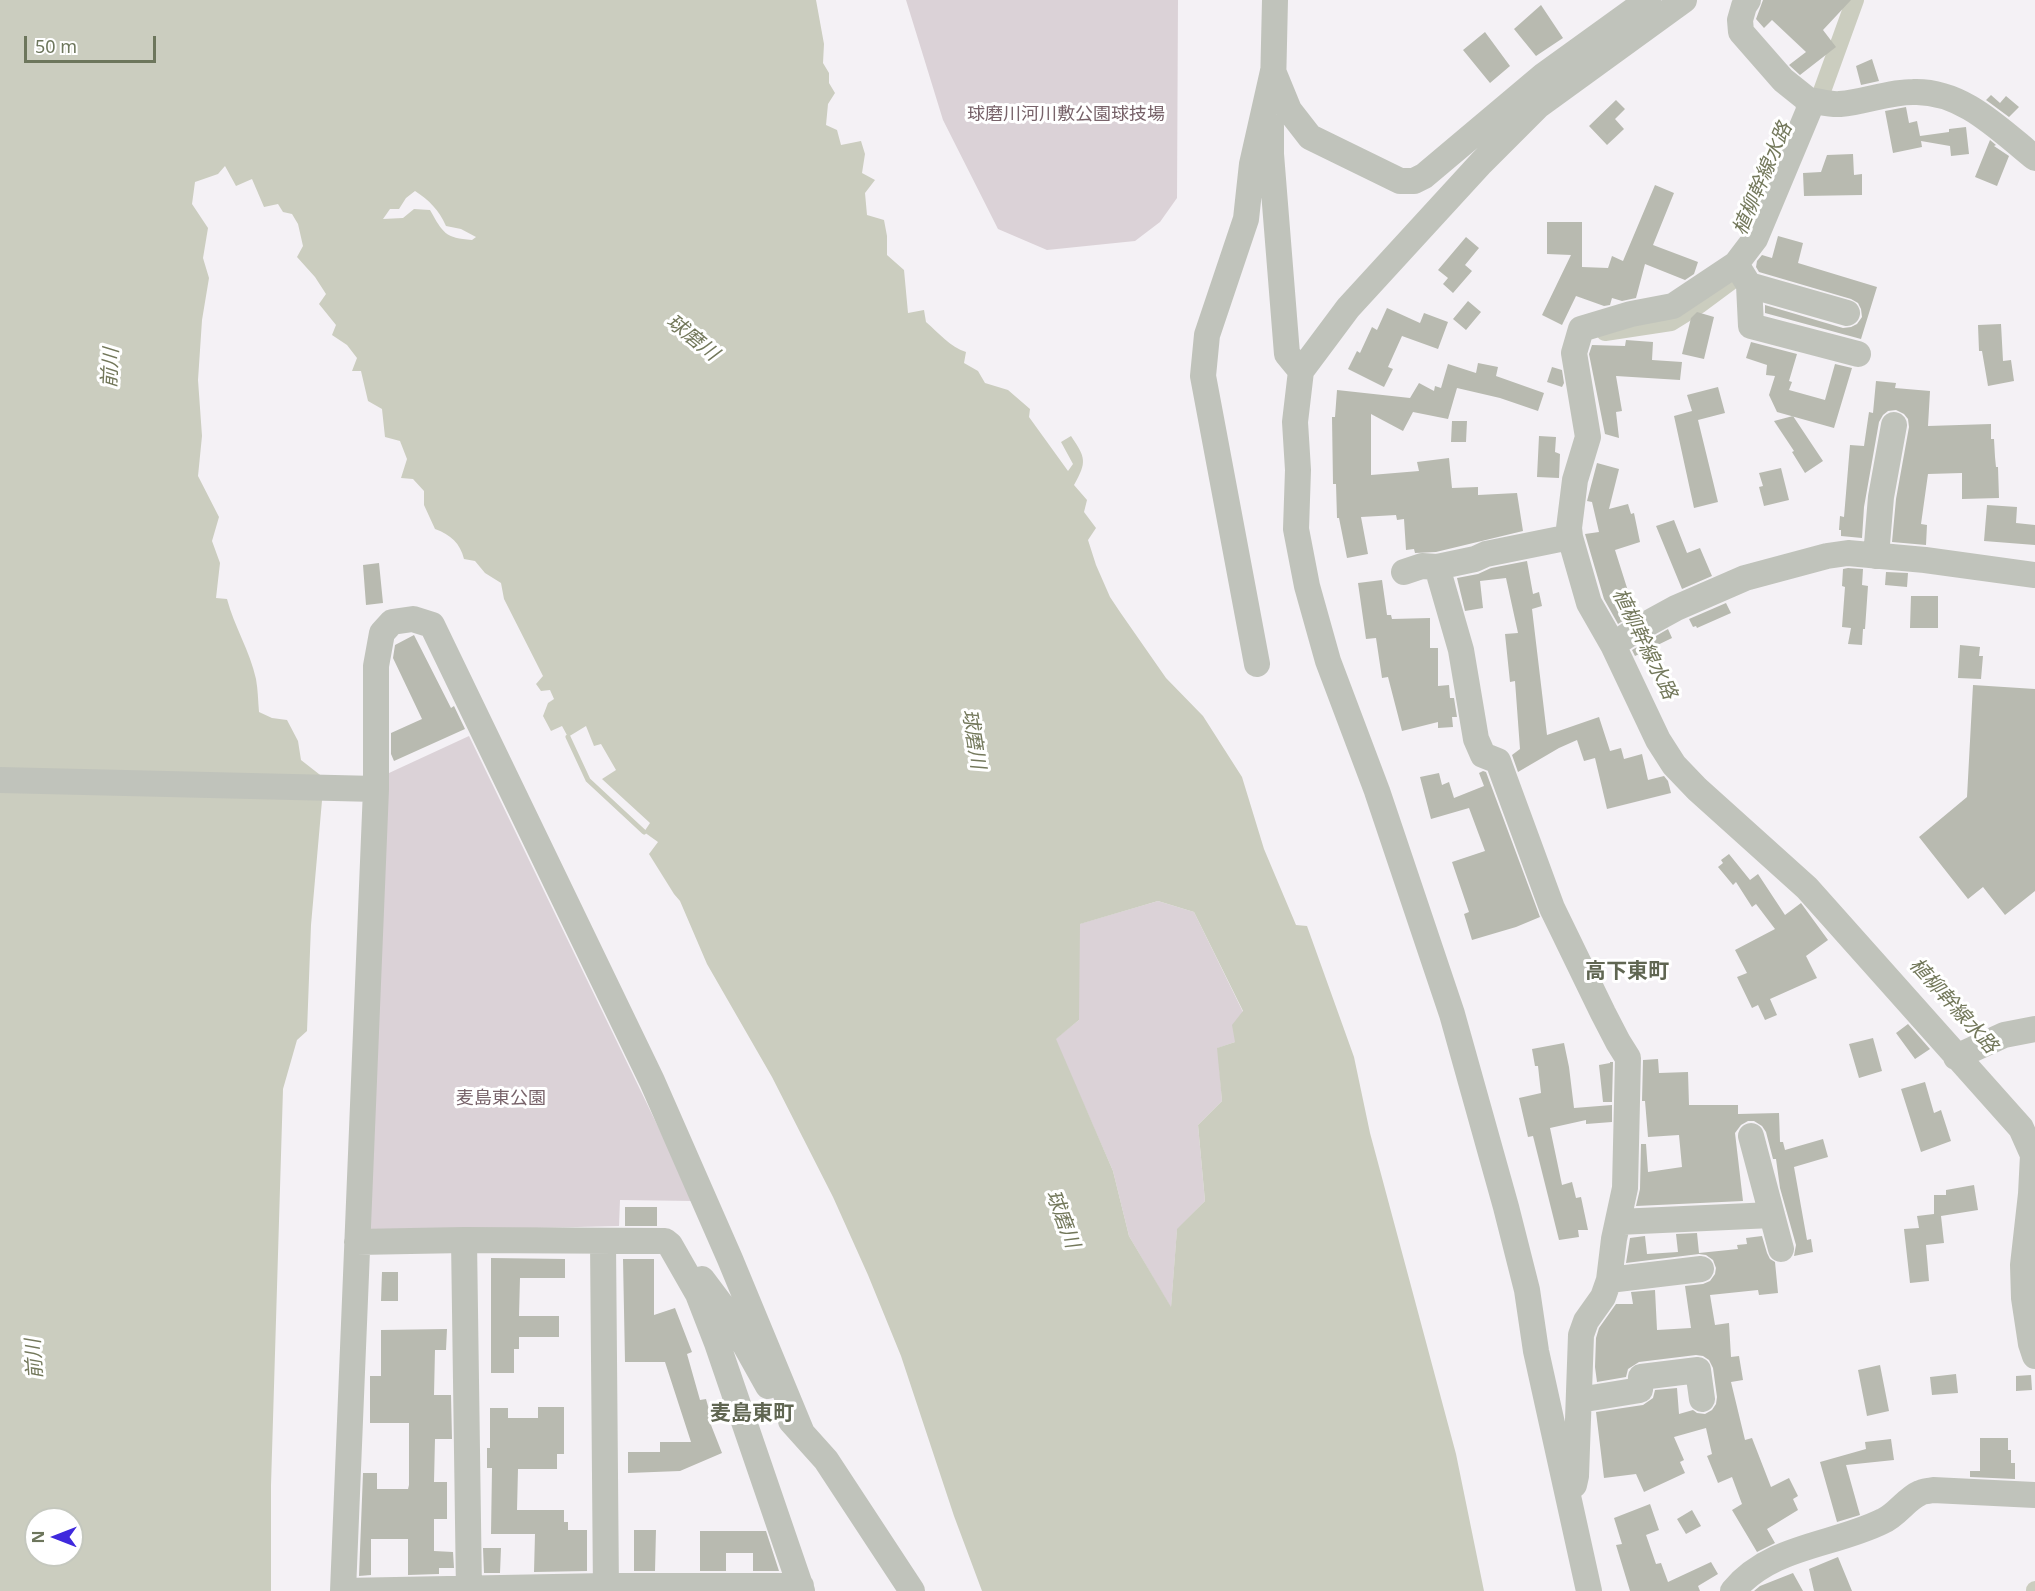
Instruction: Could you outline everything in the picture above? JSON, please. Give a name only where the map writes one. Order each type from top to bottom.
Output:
[{"type":"street","points":[[1275,0],[1271,154],[1282,317],[1287,354],[1301,371]]},
{"type":"street","points":[[1273,71],[1289,110],[1310,137],[1400,181],[1414,181],[1424,176],[1544,75],[1648,0]]},
{"type":"street","points":[[1589,1591],[1536,1351],[1527,1290],[1452,1014],[1381,802],[1328,661],[1307,586],[1296,529],[1298,470],[1295,422],[1301,371],[1348,308],[1481,163],[1538,106],[1684,0]]},
{"type":"street","points":[[1748,0],[1740,20],[1741,32],[1784,80],[1808,100],[1839,104],[1914,92],[1937,94],[1962,102],[2035,158]]},
{"type":"street","points":[[1257,664],[1203,376],[1207,335],[1246,219],[1252,164],[1273,71]]},
{"type":"street","points":[[1808,100],[1809,110],[1742,273],[1751,326],[1858,354]]},
{"type":"street","points":[[1847,313],[1742,273],[1673,306],[1631,314],[1581,329],[1574,353],[1588,437],[1575,480],[1570,537],[1589,603],[1617,643],[1658,740],[1674,765],[1697,789],[1807,888],[1962,1054],[2021,1128],[2033,1155],[2023,1264],[2024,1298],[2035,1356]]},
{"type":"street","points":[[1876,556],[1881,497],[1894,425]]},
{"type":"street","points":[[1404,572],[1422,566],[1437,567],[1475,559],[1486,554],[1570,537]]},
{"type":"street","points":[[1617,643],[1676,608],[1745,578],[1827,556],[1848,553],[2035,575]]},
{"type":"street","points":[[1437,567],[1461,650],[1476,739],[1483,755],[1498,761],[1552,908],[1603,1013],[1628,1058],[1625,1188],[1614,1239],[1609,1280],[1603,1297],[1587,1321],[1581,1335],[1576,1476],[1570,1503]]},
{"type":"street","points":[[673,1249],[698,1294],[717,1343],[801,1588],[343,1591],[376,789],[376,666],[382,633],[392,622],[412,619],[432,625],[652,1081],[730,1258],[802,1433]]},
{"type":"street","points":[[0,780],[376,789]]},
{"type":"street","points":[[1962,1054],[2004,1035],[2035,1029]]},
{"type":"street","points":[[1752,1136],[1780,1249]]},
{"type":"street","points":[[1618,1222],[1772,1215]]},
{"type":"street","points":[[464,1240],[469,1590]]},
{"type":"street","points":[[603,1241],[606,1588]]},
{"type":"street","points":[[357,1242],[665,1241],[695,1270],[726,1311],[782,1411],[826,1460],[912,1591]]},
{"type":"street","points":[[1609,1280],[1701,1269]]},
{"type":"street","points":[[1579,1400],[1640,1390],[1641,1377],[1698,1370],[1702,1399]]},
{"type":"street","points":[[1733,1591],[1739,1584],[1773,1560],[1792,1551],[1886,1520],[1919,1493],[1933,1490],[2035,1495]]},
{"type":"green space","name":"球磨川河川敷公園球技場","points":[[906,0],[1178,0],[1177,198],[1160,222],[1135,241],[1047,250],[998,229],[943,120]]},
{"type":"green space","name":"麦島東公園","points":[[469,736],[694,1201],[620,1200],[619,1226],[367,1232],[389,773]]},
{"type":"green space","points":[[1158,901],[1194,912],[1243,1012],[1235,1042],[1218,1048],[1222,1101],[1198,1125],[1205,1201],[1177,1230],[1171,1308],[1129,1236],[1113,1171],[1055,1039],[1079,1020],[1079,924]]},
{"type":"water","points":[[0,0],[816,0],[824,44],[823,63],[829,73],[829,83],[835,93],[828,104],[826,125],[837,130],[841,145],[861,141],[865,154],[862,173],[875,180],[865,193],[867,215],[884,220],[887,255],[904,270],[908,313],[924,310],[926,322],[950,343],[966,352],[964,363],[978,371],[985,383],[1008,390],[1030,409],[1029,417],[1068,471],[1073,464],[1061,442],[1071,436],[1076,443],[1082,455],[1083,465],[1074,485],[1087,500],[1084,512],[1096,528],[1088,540],[1110,597],[1166,678],[1203,716],[1242,777],[1264,849],[1296,925],[1307,926],[1354,1057],[1370,1133],[1456,1454],[1484,1591],[982,1591],[954,1516],[901,1356],[868,1275],[833,1197],[772,1077],[707,964],[680,901],[649,854],[658,842],[644,832],[650,823],[602,779],[616,770],[601,744],[594,746],[586,726],[568,737],[562,726],[551,731],[543,716],[548,703],[554,699],[550,690],[541,691],[536,684],[543,676],[504,599],[501,583],[485,573],[475,561],[464,559],[454,540],[435,529],[424,505],[424,491],[413,479],[401,478],[407,459],[400,441],[385,437],[382,409],[368,401],[361,371],[352,371],[357,358],[347,345],[332,335],[336,325],[319,304],[326,294],[315,277],[297,257],[303,246],[298,224],[292,214],[283,212],[278,204],[264,207],[252,179],[236,186],[225,166],[218,174],[195,182],[192,204],[208,228],[203,258],[209,278],[202,320],[198,380],[202,436],[198,476],[219,517],[212,541],[220,563],[216,598],[227,599],[250,658],[256,679],[259,712],[272,718],[287,720],[298,741],[301,760],[324,778],[311,925],[307,1031],[297,1040],[283,1089],[271,1485],[271,1591],[0,1591]],"holes":[[[415,191],[425,198],[440,215],[446,226],[461,229],[476,237],[472,240],[450,236],[438,224],[430,210],[414,209],[403,218],[383,219],[390,209],[399,209],[406,198]],[[1158,901],[1194,912],[1243,1011],[1232,1025],[1235,1042],[1217,1048],[1222,1101],[1198,1125],[1205,1201],[1177,1229],[1171,1307],[1129,1236],[1113,1171],[1056,1039],[1079,1020],[1080,924]]]},
{"type":"building","points":[[1763,0],[1851,0],[1823,30],[1836,47],[1800,75],[1789,65],[1806,52],[1772,20],[1764,28],[1756,19]]},
{"type":"building","points":[[1541,5],[1563,38],[1536,56],[1514,29]]},
{"type":"building","points":[[1485,32],[1510,66],[1490,83],[1463,50]]},
{"type":"building","points":[[1872,59],[1879,81],[1861,85],[1856,66]]},
{"type":"building","points":[[1991,95],[2000,103],[2006,96],[2019,107],[2009,117],[1986,100]]},
{"type":"building","points":[[1616,100],[1625,109],[1615,119],[1624,129],[1607,145],[1589,126]]},
{"type":"building","points":[[1906,107],[1909,123],[1917,121],[1920,136],[1966,127],[1969,154],[1951,156],[1950,146],[1921,141],[1922,147],[1893,153],[1885,111]]},
{"type":"building","points":[[1990,140],[1996,145],[1994,146],[2009,156],[1997,186],[1975,177]]},
{"type":"building","points":[[1853,154],[1854,175],[1862,174],[1862,195],[1804,196],[1803,173],[1821,172],[1827,155]]},
{"type":"building","points":[[1655,185],[1674,193],[1653,245],[1698,262],[1694,274],[1685,280],[1645,264],[1636,298],[1622,301],[1612,298],[1610,305],[1604,306],[1576,296],[1562,325],[1542,315],[1571,255],[1547,254],[1547,222],[1582,222],[1582,267],[1608,268],[1612,256],[1623,261]]},
{"type":"building","points":[[1778,236],[1803,243],[1798,263],[1877,287],[1861,339],[1765,313],[1765,305],[1843,328],[1857,324],[1862,317],[1858,303],[1851,299],[1759,272],[1756,267],[1757,261],[1762,255],[1772,258]]},
{"type":"building","points":[[1466,237],[1479,248],[1465,265],[1472,271],[1453,293],[1443,284],[1448,278],[1438,270]]},
{"type":"building","points":[[1468,301],[1481,312],[1466,330],[1453,319]]},
{"type":"building","points":[[1387,308],[1420,323],[1424,313],[1448,322],[1438,349],[1402,336],[1388,367],[1393,369],[1384,387],[1348,369],[1357,351],[1360,353],[1372,327],[1377,330]]},
{"type":"building","points":[[1697,312],[1714,317],[1704,359],[1682,354],[1691,318]]},
{"type":"building","points":[[2001,324],[2003,361],[2011,360],[2014,381],[1988,386],[1982,351],[1979,351],[1978,325]]},
{"type":"building","points":[[1626,340],[1653,342],[1652,360],[1682,362],[1680,380],[1616,376],[1622,411],[1616,412],[1619,438],[1605,434],[1589,354],[1592,345],[1625,346]]},
{"type":"building","points":[[1751,342],[1797,354],[1789,381],[1792,382],[1789,390],[1825,400],[1835,364],[1852,368],[1834,428],[1777,412],[1769,395],[1775,376],[1766,375],[1767,365],[1746,358]]},
{"type":"building","points":[[1478,363],[1498,367],[1496,376],[1544,393],[1538,411],[1500,398],[1457,388],[1448,419],[1413,412],[1403,431],[1371,414],[1371,475],[1419,471],[1417,462],[1449,458],[1452,488],[1478,487],[1478,495],[1517,493],[1523,531],[1436,552],[1415,553],[1414,549],[1406,550],[1404,519],[1397,520],[1396,515],[1361,517],[1368,554],[1347,558],[1339,518],[1337,518],[1336,484],[1333,484],[1332,417],[1335,417],[1337,390],[1410,398],[1419,383],[1434,391],[1435,386],[1441,388],[1448,364],[1476,373]]},
{"type":"building","points":[[1552,367],[1562,370],[1564,383],[1562,387],[1547,382]]},
{"type":"building","points":[[1876,381],[1896,383],[1895,388],[1930,391],[1928,426],[1991,424],[1991,439],[1994,439],[1996,467],[1998,467],[1999,498],[1962,499],[1962,473],[1928,474],[1921,524],[1927,525],[1926,545],[1892,542],[1896,499],[1909,427],[1908,419],[1896,410],[1888,411],[1879,422],[1864,507],[1862,538],[1841,536],[1841,530],[1839,530],[1840,516],[1844,517],[1850,445],[1864,446],[1869,412],[1873,413]]},
{"type":"building","points":[[1718,387],[1725,413],[1698,420],[1718,502],[1694,508],[1674,416],[1692,411],[1687,395]]},
{"type":"building","points":[[1793,416],[1823,461],[1805,473],[1792,452],[1794,451],[1774,421]]},
{"type":"building","points":[[1452,421],[1467,421],[1466,442],[1451,442]]},
{"type":"building","points":[[1539,436],[1556,437],[1555,452],[1560,454],[1559,478],[1537,477]]},
{"type":"building","points":[[1597,463],[1619,469],[1609,509],[1628,504],[1631,514],[1634,513],[1640,542],[1615,550],[1628,591],[1626,592],[1635,613],[1618,624],[1604,599],[1585,534],[1599,532],[1592,502],[1587,501]]},
{"type":"building","points":[[1781,468],[1789,500],[1764,506],[1759,487],[1763,486],[1759,473]]},
{"type":"building","points":[[1987,505],[2017,507],[2016,523],[2035,525],[2035,545],[1984,541]]},
{"type":"building","points":[[1674,520],[1687,553],[1700,548],[1712,576],[1682,589],[1656,526]]},
{"type":"building","points":[[1527,561],[1533,594],[1539,592],[1542,606],[1532,609],[1547,735],[1599,717],[1610,751],[1621,748],[1624,759],[1642,754],[1648,780],[1664,776],[1671,793],[1607,809],[1595,758],[1584,761],[1577,740],[1518,772],[1512,755],[1520,749],[1515,681],[1510,682],[1505,634],[1518,633],[1506,578],[1480,581],[1483,608],[1465,611],[1457,578]]},
{"type":"building","points":[[379,563],[383,603],[366,605],[363,565]]},
{"type":"building","points":[[1843,569],[1863,569],[1862,585],[1868,586],[1862,645],[1848,644],[1851,628],[1842,627],[1845,587],[1842,586]]},
{"type":"building","points":[[1886,572],[1908,573],[1907,587],[1885,585]]},
{"type":"building","points":[[1382,580],[1387,615],[1391,615],[1392,619],[1430,618],[1430,648],[1438,648],[1438,686],[1449,685],[1450,698],[1454,698],[1457,717],[1452,717],[1453,727],[1438,728],[1438,722],[1402,731],[1388,677],[1382,678],[1376,638],[1366,639],[1358,583]]},
{"type":"building","points":[[1911,596],[1938,596],[1938,628],[1910,628]]},
{"type":"building","points":[[1726,603],[1731,613],[1697,628],[1693,627],[1689,619]]},
{"type":"building","points":[[1668,629],[1672,638],[1635,656],[1632,650]]},
{"type":"building","points":[[414,635],[451,708],[454,706],[465,729],[394,761],[391,754],[391,733],[422,719],[393,658],[395,645]]},
{"type":"building","points":[[1960,645],[1980,647],[1979,656],[1983,656],[1981,679],[1958,678]]},
{"type":"building","points":[[1973,685],[2035,689],[2035,891],[2005,915],[1983,887],[1968,899],[1919,837],[1967,797]]},
{"type":"building","points":[[1486,772],[1540,917],[1472,940],[1464,914],[1469,912],[1452,862],[1485,851],[1469,808],[1431,819],[1420,777],[1439,773],[1442,785],[1449,782],[1454,798],[1484,786],[1479,773]]},
{"type":"building","points":[[1729,854],[1750,880],[1758,874],[1785,915],[1801,903],[1828,940],[1806,956],[1817,978],[1770,999],[1777,1015],[1765,1020],[1758,1005],[1752,1008],[1737,977],[1747,973],[1735,950],[1775,929],[1756,904],[1752,907],[1736,882],[1733,885],[1718,867],[1723,863],[1721,860]]},
{"type":"building","points":[[1908,1024],[1930,1049],[1915,1059],[1896,1033]]},
{"type":"building","points":[[1873,1038],[1882,1071],[1859,1078],[1849,1044]]},
{"type":"building","points":[[1564,1043],[1574,1108],[1612,1105],[1612,1122],[1586,1124],[1586,1120],[1550,1128],[1562,1185],[1572,1182],[1576,1198],[1581,1197],[1588,1230],[1578,1230],[1579,1237],[1559,1240],[1533,1136],[1528,1137],[1519,1098],[1541,1093],[1538,1066],[1535,1066],[1532,1049]]},
{"type":"building","points":[[1658,1059],[1659,1073],[1688,1072],[1689,1105],[1738,1105],[1738,1114],[1779,1113],[1780,1142],[1783,1142],[1785,1150],[1823,1139],[1828,1157],[1794,1167],[1807,1240],[1811,1239],[1813,1252],[1794,1256],[1796,1245],[1780,1188],[1776,1159],[1773,1159],[1766,1132],[1754,1121],[1741,1125],[1735,1133],[1743,1201],[1636,1206],[1640,1189],[1641,1144],[1646,1144],[1648,1172],[1682,1167],[1679,1135],[1648,1137],[1645,1101],[1642,1101],[1643,1060]]},
{"type":"building","points":[[1613,1062],[1612,1102],[1603,1102],[1599,1065]]},
{"type":"building","points":[[1925,1082],[1934,1113],[1941,1110],[1951,1141],[1921,1152],[1901,1089]]},
{"type":"building","points":[[1974,1185],[1978,1210],[1941,1216],[1944,1243],[1926,1245],[1929,1281],[1910,1283],[1904,1229],[1919,1228],[1917,1216],[1934,1214],[1934,1195],[1946,1195],[1946,1190]]},
{"type":"building","points":[[625,1207],[657,1207],[657,1226],[625,1226]]},
{"type":"building","points":[[1697,1233],[1699,1253],[1738,1249],[1737,1245],[1747,1244],[1746,1238],[1762,1236],[1770,1259],[1775,1262],[1778,1293],[1759,1295],[1758,1290],[1710,1295],[1715,1325],[1729,1323],[1731,1357],[1739,1356],[1743,1380],[1731,1382],[1745,1440],[1752,1438],[1771,1487],[1789,1478],[1798,1496],[1793,1499],[1798,1510],[1767,1529],[1775,1543],[1757,1552],[1732,1510],[1742,1504],[1732,1477],[1718,1483],[1707,1456],[1712,1454],[1706,1428],[1674,1437],[1684,1460],[1680,1462],[1685,1473],[1644,1492],[1636,1474],[1604,1478],[1596,1412],[1643,1405],[1653,1398],[1655,1390],[1677,1388],[1679,1414],[1693,1410],[1705,1414],[1716,1404],[1713,1368],[1709,1360],[1703,1356],[1639,1362],[1628,1369],[1626,1377],[1597,1382],[1595,1367],[1596,1338],[1599,1328],[1616,1304],[1633,1304],[1631,1292],[1655,1290],[1657,1330],[1691,1328],[1685,1286],[1710,1281],[1716,1268],[1713,1260],[1706,1255],[1699,1254],[1626,1263],[1630,1238],[1645,1236],[1647,1254],[1678,1252],[1676,1234]]},
{"type":"building","points":[[491,1258],[565,1259],[565,1278],[520,1278],[519,1316],[559,1316],[559,1337],[519,1337],[519,1349],[514,1349],[514,1373],[491,1373]]},
{"type":"building","points":[[623,1259],[654,1259],[654,1315],[675,1308],[692,1352],[687,1354],[700,1400],[706,1399],[713,1424],[711,1425],[722,1453],[680,1471],[628,1473],[628,1452],[660,1452],[660,1442],[691,1442],[665,1362],[625,1362]]},
{"type":"building","points":[[382,1272],[398,1272],[398,1301],[381,1301]]},
{"type":"building","points":[[447,1329],[446,1350],[435,1350],[434,1395],[451,1395],[452,1439],[435,1439],[434,1482],[447,1482],[447,1519],[434,1519],[434,1551],[453,1552],[454,1568],[439,1568],[439,1574],[408,1575],[408,1539],[371,1539],[371,1575],[359,1576],[363,1473],[377,1473],[377,1489],[408,1489],[409,1485],[409,1423],[370,1423],[370,1376],[381,1376],[381,1330]]},
{"type":"building","points":[[1880,1365],[1889,1411],[1867,1416],[1858,1370]]},
{"type":"building","points":[[1956,1374],[1958,1393],[1932,1395],[1930,1377]]},
{"type":"building","points":[[2031,1375],[2032,1390],[2016,1391],[2016,1376]]},
{"type":"building","points":[[538,1407],[564,1407],[564,1454],[557,1454],[557,1469],[518,1469],[517,1510],[564,1510],[564,1522],[568,1522],[568,1530],[587,1530],[587,1571],[534,1572],[535,1534],[491,1534],[492,1468],[487,1468],[487,1448],[490,1448],[490,1408],[508,1408],[508,1418],[538,1418]]},
{"type":"building","points":[[1980,1438],[2008,1438],[2011,1463],[2015,1463],[2015,1479],[1970,1477],[1970,1471],[1980,1471]]},
{"type":"building","points":[[1891,1439],[1894,1460],[1846,1465],[1860,1515],[1837,1522],[1820,1462],[1866,1449],[1865,1442]]},
{"type":"building","points":[[1650,1504],[1659,1530],[1646,1535],[1656,1564],[1661,1563],[1668,1582],[1711,1562],[1718,1574],[1698,1586],[1700,1591],[1630,1591],[1616,1545],[1622,1544],[1614,1518]]},
{"type":"building","points":[[1692,1510],[1701,1526],[1686,1534],[1677,1519]]},
{"type":"building","points":[[634,1530],[656,1530],[655,1571],[634,1571]]},
{"type":"building","points":[[700,1531],[766,1531],[779,1571],[753,1571],[753,1553],[726,1553],[726,1571],[700,1571]]},
{"type":"building","points":[[483,1548],[501,1548],[500,1573],[484,1573]]},
{"type":"building","points":[[1838,1557],[1852,1591],[1814,1591],[1809,1569]]},
{"type":"building","points":[[1793,1573],[1803,1591],[1754,1591],[1760,1586]]},
{"type":"waterway","name":"植柳幹線水路","points":[[1821,94],[1855,0]]},
{"type":"waterway","name":"植柳幹線水路","points":[[1605,332],[1671,322],[1731,281]]},
{"type":"waterway","points":[[568,737],[588,780],[644,832]]},
{"type":"district","name":"高下東町","points":[[1627,972]]},
{"type":"district","name":"麦島東町","points":[[752,1414]]},
{"type":"water label","name":"球磨川","points":[[692,338]]},
{"type":"water label","name":"前川","points":[[111,368]]},
{"type":"water label","name":"球磨川","points":[[973,739]]},
{"type":"water label","name":"球磨川","points":[[1062,1219]]},
{"type":"water label","name":"前川","points":[[35,1359]]}]
